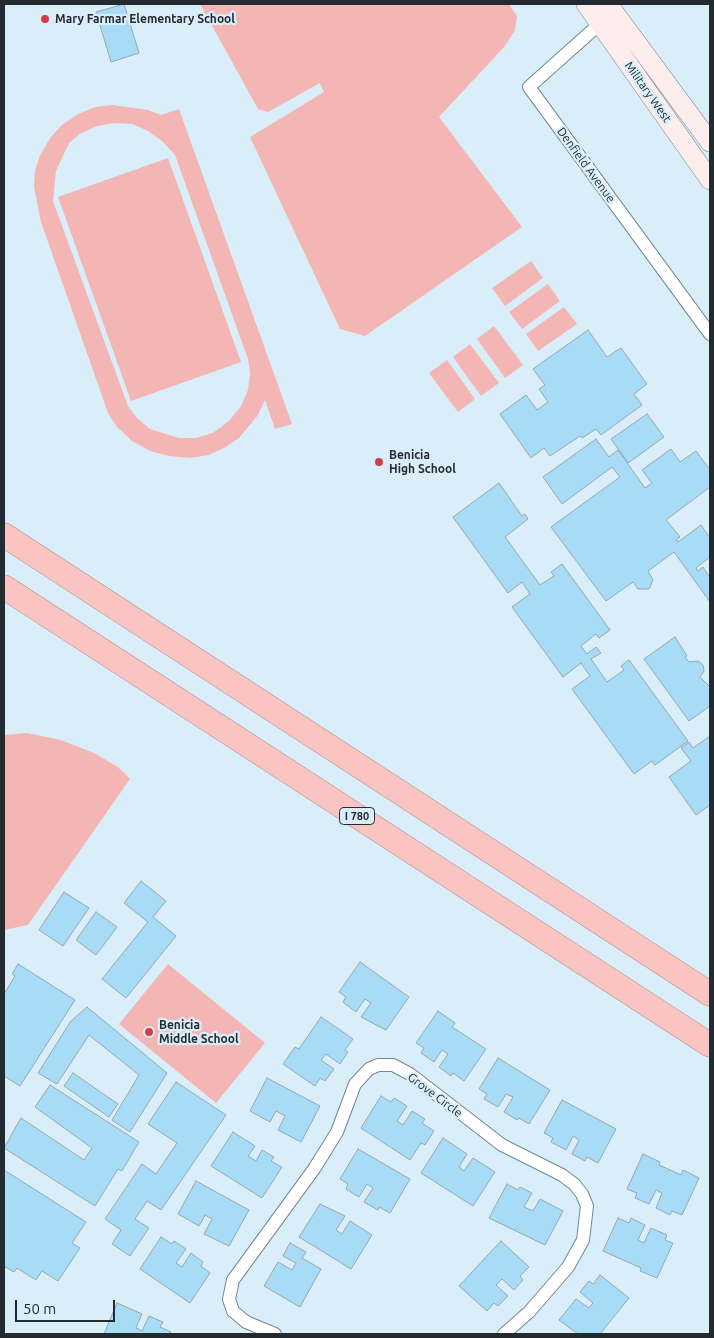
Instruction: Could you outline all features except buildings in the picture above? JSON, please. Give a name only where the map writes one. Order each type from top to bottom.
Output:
[{"type":"highway","points":[[4,535],[710,994]]},
{"type":"highway","name":"I 780","points":[[4,587],[710,1045]]},
{"type":"highway","points":[[595,919],[710,980]]},
{"type":"main road","name":"Military West","points":[[586,4],[608,13],[710,142]]},
{"type":"main road","name":"Military West","points":[[608,13],[710,180]]},
{"type":"street","name":"Denfield Avenue","points":[[608,13],[529,87],[710,334]]},
{"type":"street","name":"Grove Circle","points":[[275,1334],[237,1316],[230,1306],[230,1288],[238,1272],[289,1205],[337,1132],[355,1084],[369,1069],[385,1065],[393,1065],[410,1074],[502,1145],[526,1159],[562,1175],[574,1184],[588,1206],[583,1240],[576,1255],[529,1312],[504,1334]]},
{"type":"shaded area","points":[[200,4],[509,4],[517,16],[515,30],[505,46],[439,117],[522,227],[365,336],[340,329],[250,137],[324,92],[320,83],[268,112],[258,109]]},
{"type":"shaded area","points":[[112,105],[148,110],[161,115],[179,109],[292,424],[275,429],[265,400],[258,415],[239,438],[209,455],[190,458],[169,456],[150,451],[132,441],[117,427],[108,413],[41,222],[34,187],[35,171],[40,155],[51,137],[62,125],[78,114],[95,107]],"holes":[[[114,123],[133,124],[148,131],[162,141],[175,155],[248,359],[250,373],[248,390],[241,406],[229,421],[213,433],[196,438],[179,438],[150,429],[137,418],[128,406],[53,201],[56,171],[69,143],[80,134],[97,126]]]},
{"type":"shaded area","points":[[168,158],[241,362],[131,401],[58,197]]},
{"type":"shaded area","points":[[531,261],[543,278],[505,306],[492,288]]},
{"type":"shaded area","points":[[548,284],[560,301],[522,329],[509,312]]},
{"type":"shaded area","points":[[564,307],[577,324],[538,351],[526,334]]},
{"type":"shaded area","points":[[494,326],[523,365],[505,378],[477,339]]},
{"type":"shaded area","points":[[470,344],[499,383],[481,396],[453,357]]},
{"type":"shaded area","points":[[447,360],[475,399],[458,412],[429,373]]},
{"type":"shaded area","points":[[27,733],[61,740],[94,753],[118,767],[130,779],[28,925],[4,930],[4,735]]},
{"type":"shaded area","points":[[168,964],[265,1043],[216,1103],[119,1024]]},
{"type":"place","name":"Mary Farmar Elementary School","points":[[45,19]]},
{"type":"place","name":"Benicia High School","points":[[379,462]]},
{"type":"place","name":"Benicia Middle School","points":[[149,1032]]}]
